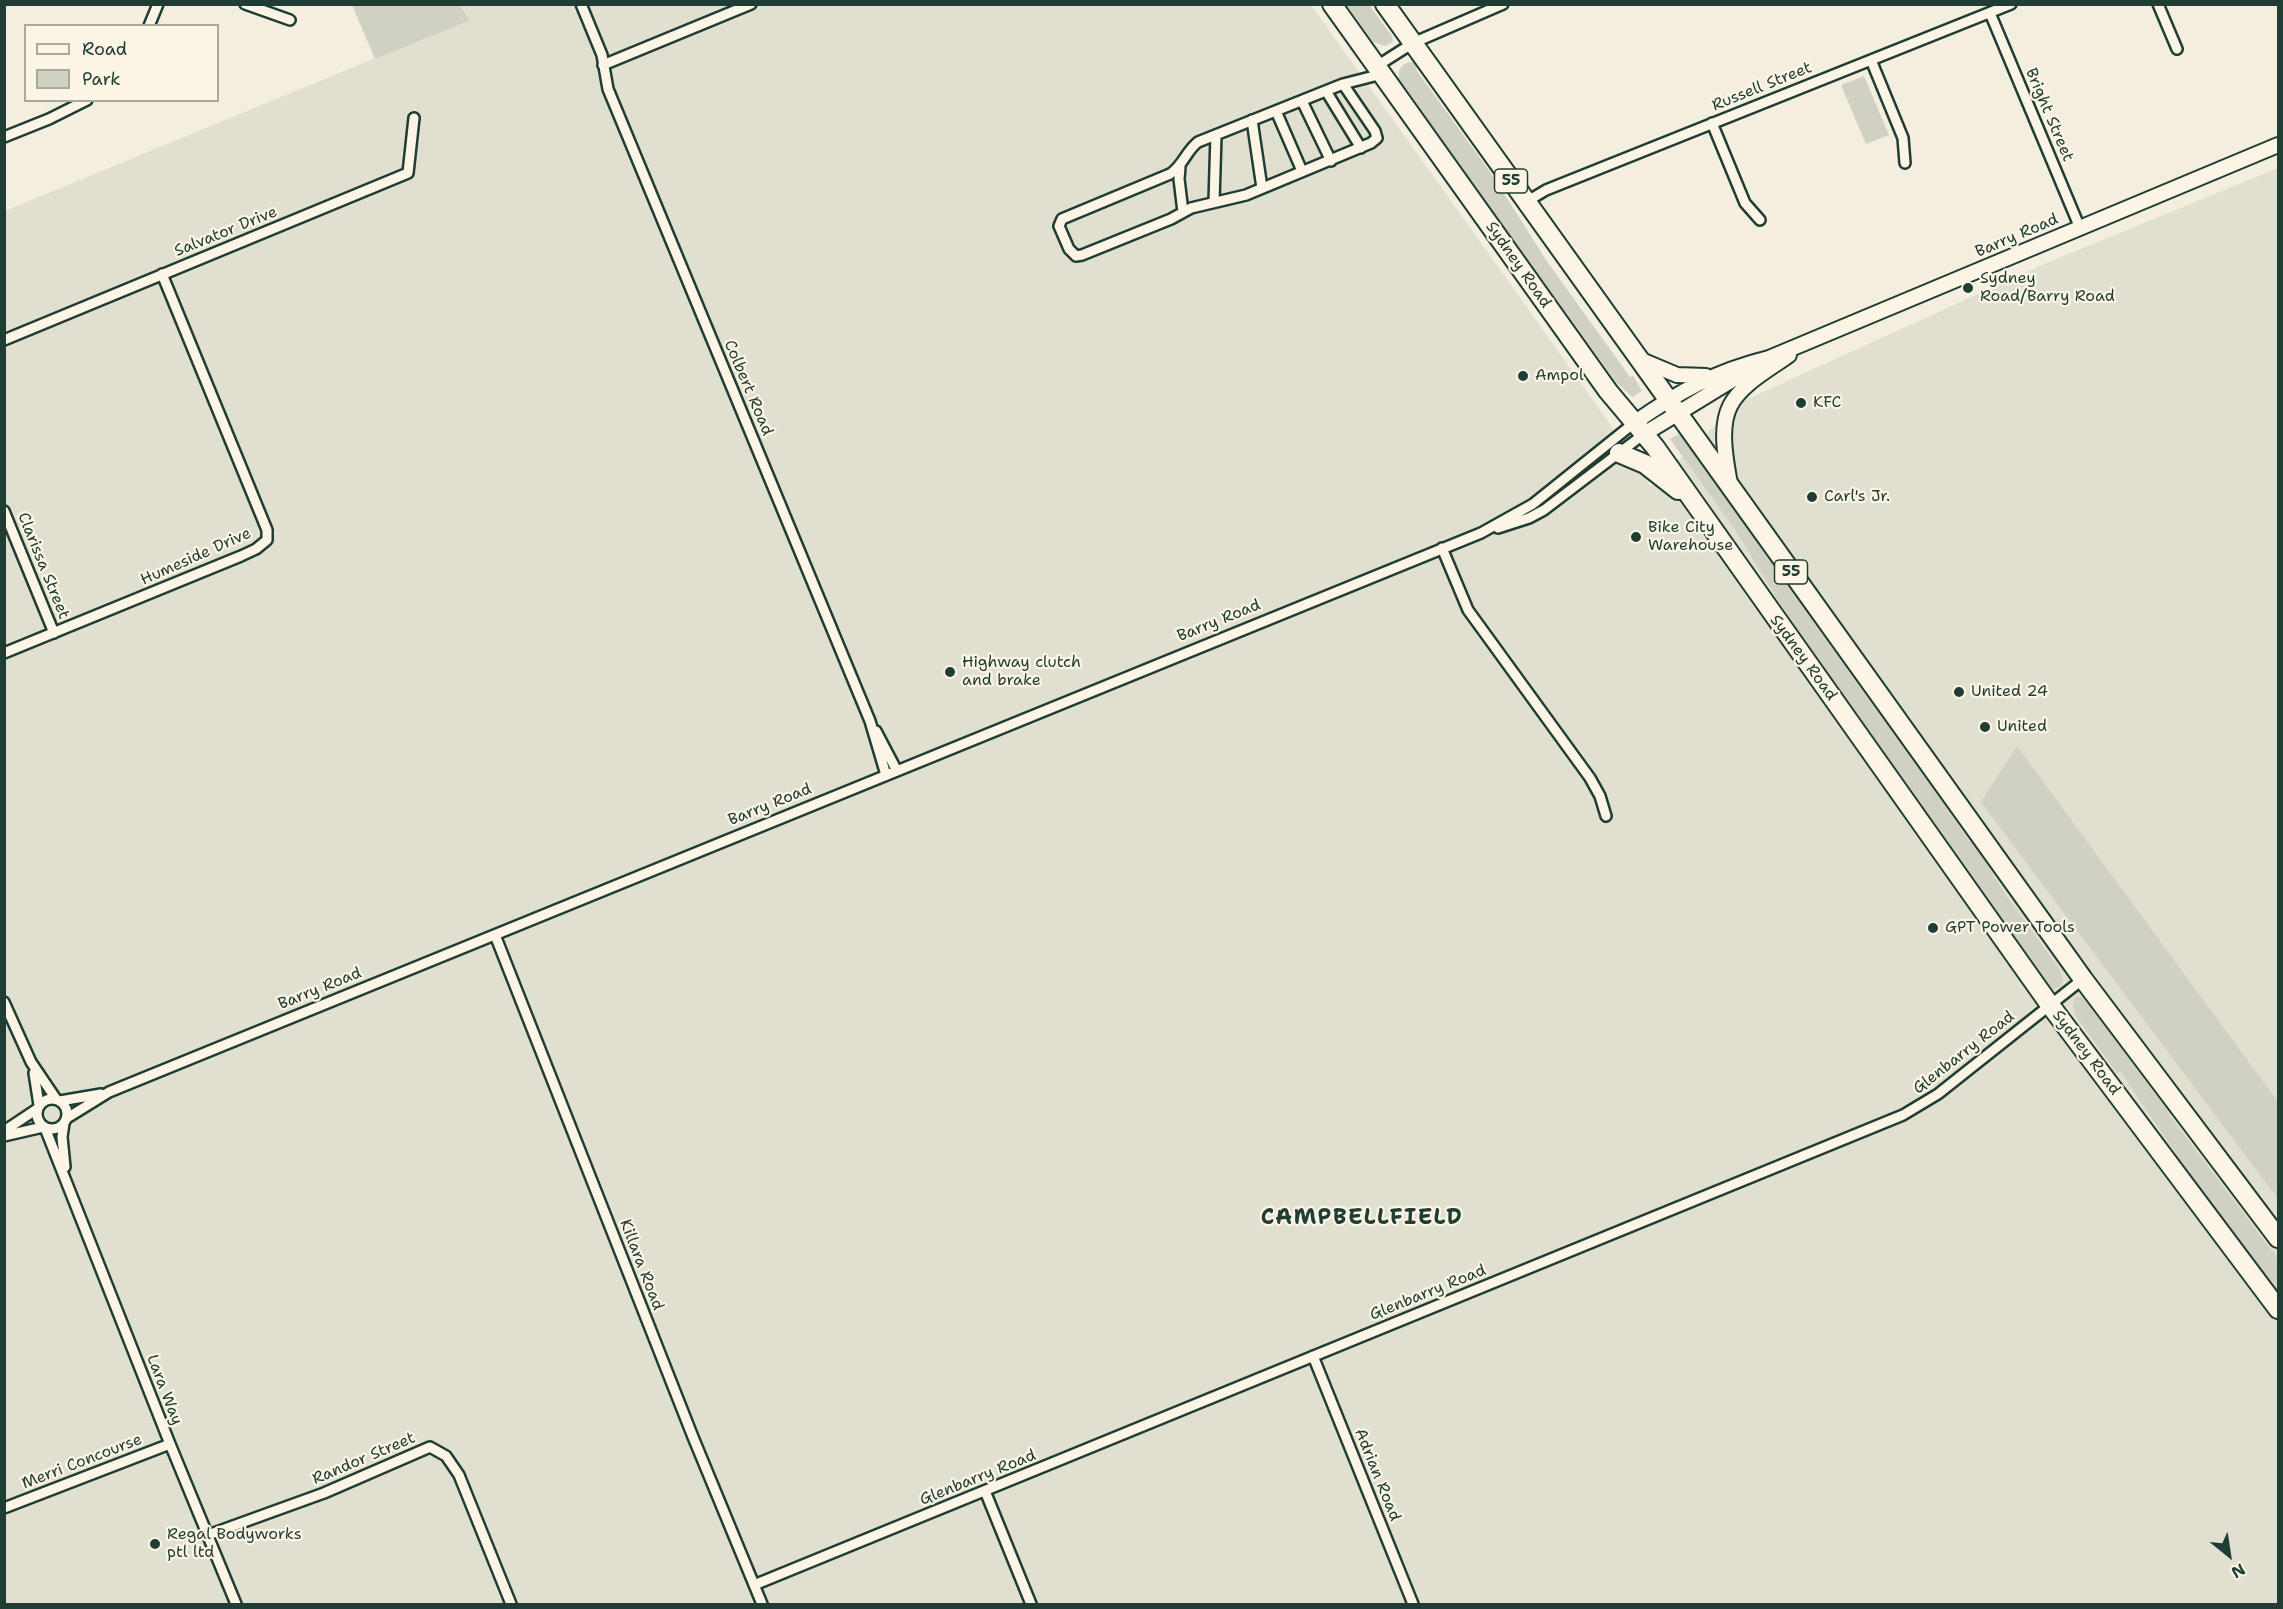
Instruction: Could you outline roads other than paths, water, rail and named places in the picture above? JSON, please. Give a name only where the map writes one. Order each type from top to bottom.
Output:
[{"type":"highway","name":"Sydney Road","points":[[1332,4],[1602,383],[1639,428],[1695,505],[2050,1005],[2278,1309]]},
{"type":"highway","name":"55","points":[[1385,4],[2083,979],[2278,1238]]},
{"type":"highway","points":[[1619,453],[1645,464],[1695,505]]},
{"type":"main road","name":"Barry Road","points":[[1672,406],[1768,358],[2278,145]]},
{"type":"main road","points":[[1731,488],[1726,463],[1725,431],[1730,405],[1745,388],[1805,343]]},
{"type":"main road","points":[[1637,358],[1677,375],[1711,376]]},
{"type":"main road","name":"Barry Road","points":[[1639,428],[1711,376],[1738,365],[1768,358]]},
{"type":"street","points":[[150,24],[158,4]]},
{"type":"street","points":[[244,4],[290,20]]},
{"type":"street","name":"Colbert Road","points":[[581,4],[600,50],[608,89],[870,721],[897,771]]},
{"type":"street","points":[[603,65],[751,4]]},
{"type":"street","points":[[1183,212],[1180,167],[1191,148],[1198,142],[1380,70],[1413,43],[1503,4]]},
{"type":"street","name":"Russell Street","points":[[1526,202],[1546,190],[2011,4]]},
{"type":"street","points":[[2158,4],[2177,50]]},
{"type":"street","name":"Bright Street","points":[[1990,13],[2080,228]]},
{"type":"street","points":[[1870,60],[1903,138],[1905,163]]},
{"type":"street","points":[[1180,167],[1162,178],[1062,219],[1059,226],[1071,252],[1080,255],[1183,212],[1237,198],[1375,141],[1377,135],[1343,84]]},
{"type":"street","points":[[1326,91],[1361,148]]},
{"type":"street","points":[[1302,101],[1331,161]]},
{"type":"street","points":[[4,137],[50,119],[83,102]]},
{"type":"street","points":[[1276,111],[1302,171]]},
{"type":"street","name":"Salvator Drive","points":[[4,340],[408,173],[414,118]]},
{"type":"street","points":[[1252,120],[1262,188]]},
{"type":"street","points":[[1712,123],[1745,203],[1760,220]]},
{"type":"street","points":[[1215,202],[1216,135]]},
{"type":"street","name":"Humeside Drive","points":[[4,653],[241,556],[256,549],[267,540],[267,530],[162,274]]},
{"type":"street","name":"Barry Road","points":[[1481,532],[1509,525],[1544,510],[1619,453],[1639,428]]},
{"type":"street","name":"Barry Road","points":[[65,1120],[109,1092],[1481,532],[1533,504],[1639,428]]},
{"type":"street","name":"Clarissa Street","points":[[4,511],[54,633]]},
{"type":"street","points":[[1442,548],[1468,610],[1590,778],[1600,796],[1606,816]]},
{"type":"street","name":"Colbert Road","points":[[870,721],[886,775]]},
{"type":"street","name":"Killara Road","points":[[495,935],[693,1437],[762,1605]]},
{"type":"street","name":"Glenbarry Road","points":[[754,1585],[1910,1112],[1938,1094],[2083,979]]},
{"type":"street","points":[[4,1002],[32,1062],[66,1109],[62,1155],[68,1185]]},
{"type":"street","points":[[32,1062],[37,1083],[37,1119],[44,1127],[68,1185]]},
{"type":"street","name":"Barry Road","points":[[58,1100],[109,1092]]},
{"type":"street","points":[[4,1133],[46,1099],[58,1100]]},
{"type":"street","points":[[4,1133],[44,1127],[58,1128],[65,1120]]},
{"type":"street","name":"Lara Way","points":[[68,1185],[236,1605]]},
{"type":"street","name":"Adrian Road","points":[[1312,1356],[1413,1605]]},
{"type":"street","name":"Merri Concourse","points":[[4,1508],[170,1444]]},
{"type":"street","name":"Randor Street","points":[[208,1535],[324,1493],[430,1447],[446,1456],[459,1475],[511,1605]]},
{"type":"street","points":[[985,1491],[1031,1605]]},
{"type":"place","name":"Sydney Road/Barry Road","points":[[1968,288]]},
{"type":"place","name":"Ampol","points":[[1523,376]]},
{"type":"place","name":"KFC","points":[[1801,403]]},
{"type":"place","name":"Carl's Jr.","points":[[1812,497]]},
{"type":"place","name":"Bike City Warehouse","points":[[1636,537]]},
{"type":"place","name":"Highway clutch and brake","points":[[950,672]]},
{"type":"place","name":"United 24","points":[[1959,692]]},
{"type":"place","name":"United","points":[[1985,727]]},
{"type":"place","name":"GPT Power Tools","points":[[1933,928]]},
{"type":"place","name":"Regal Bodyworks ptl ltd","points":[[155,1544]]},
{"type":"district","name":"CAMPBELLFIELD","points":[[1362,1218]]}]
